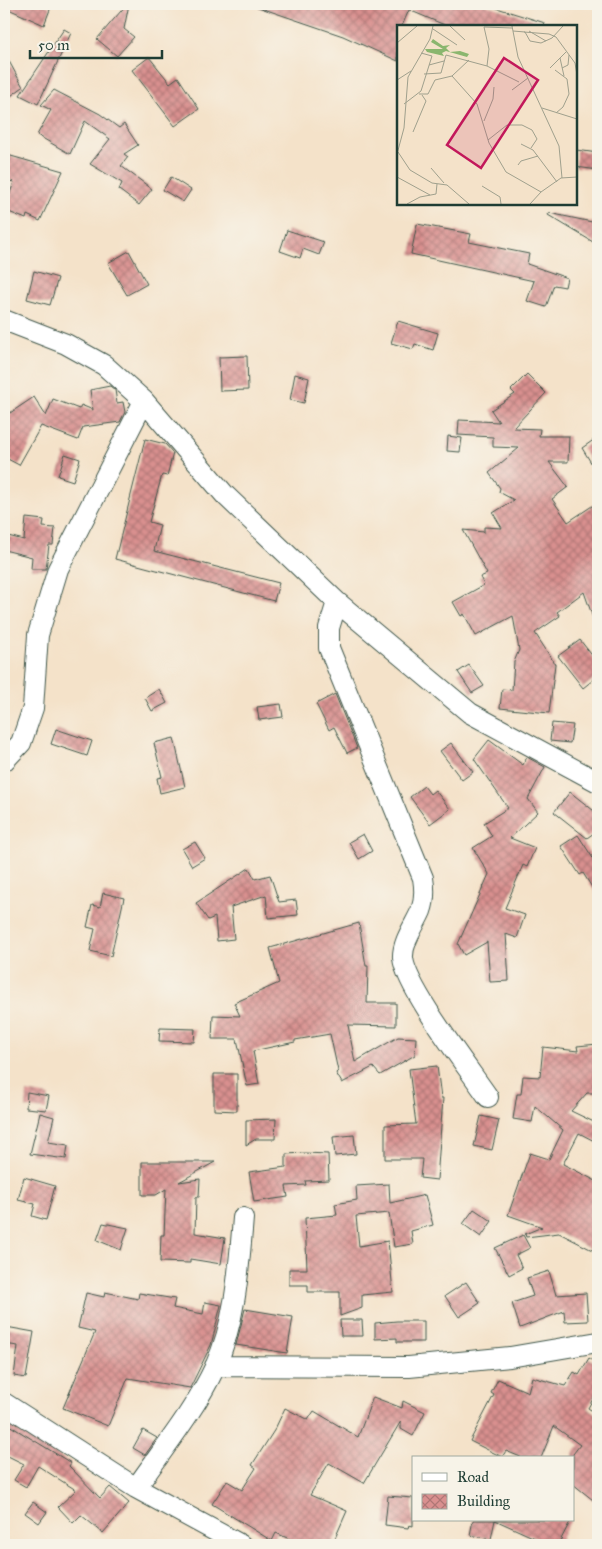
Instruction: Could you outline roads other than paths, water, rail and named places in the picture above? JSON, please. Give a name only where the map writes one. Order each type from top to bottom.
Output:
[{"type":"street","points":[[4,320],[66,344],[104,364],[144,401],[225,495],[337,602],[470,714],[598,782]]},
{"type":"street","points":[[4,761],[21,742],[33,708],[38,635],[58,569],[144,401]]},
{"type":"street","points":[[337,602],[329,628],[329,648],[423,878],[425,894],[421,910],[409,935],[403,957],[410,978],[419,994],[488,1097]]},
{"type":"street","points":[[136,1488],[190,1408],[215,1366],[228,1329],[238,1272],[243,1218]]},
{"type":"street","points":[[215,1366],[409,1367],[510,1357],[598,1342]]},
{"type":"street","points":[[4,1403],[136,1488],[241,1545]]}]
